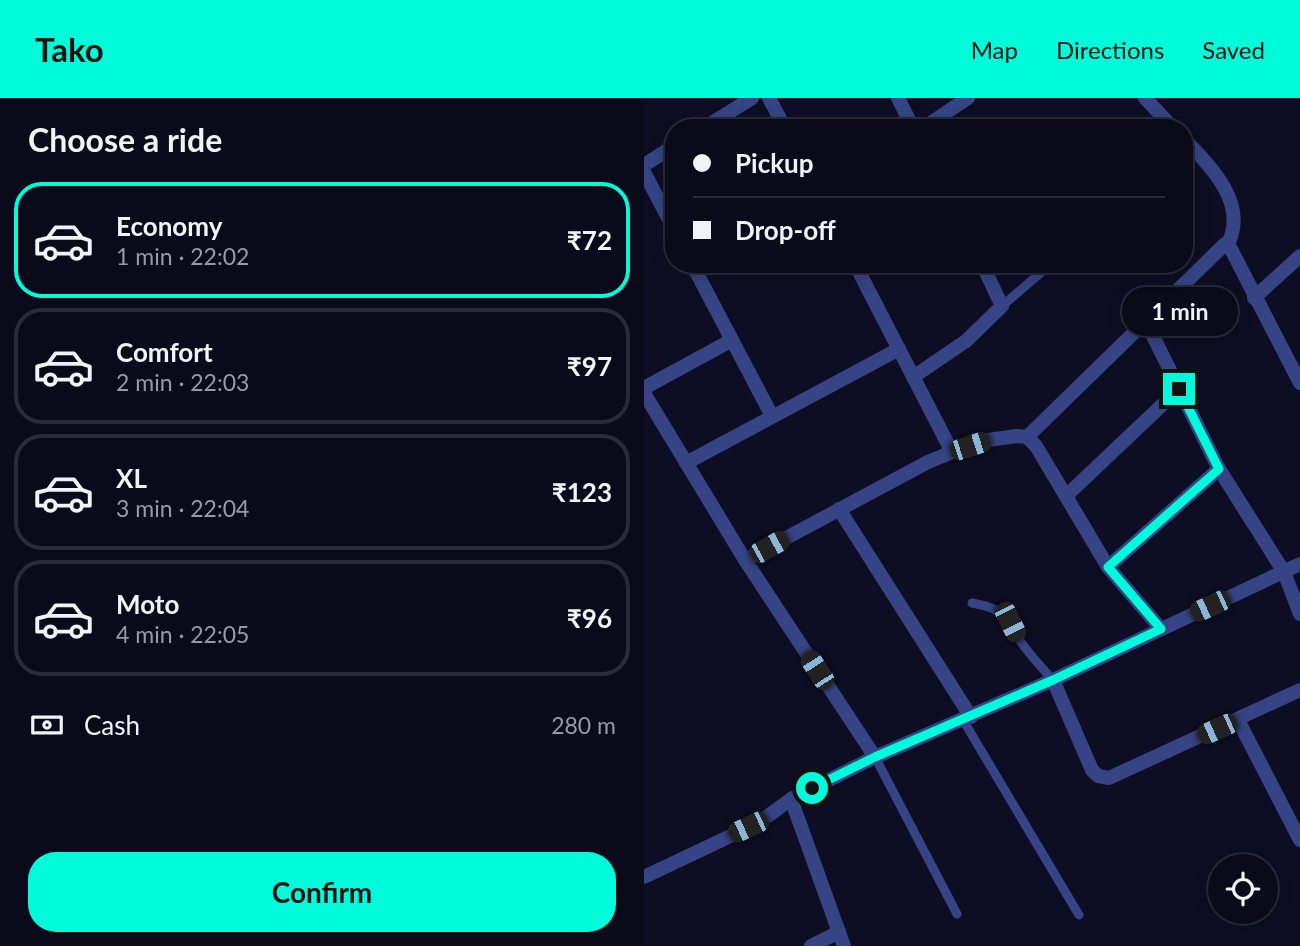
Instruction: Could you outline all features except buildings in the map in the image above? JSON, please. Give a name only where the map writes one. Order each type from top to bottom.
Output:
[{"type":"street","points":[[718,119],[752,98]]},
{"type":"street","points":[[769,98],[780,119]]},
{"type":"street","points":[[898,98],[908,119]]},
{"type":"street","points":[[936,119],[968,98]]},
{"type":"street","points":[[1145,98],[1165,119]]},
{"type":"street","points":[[1027,437],[1144,320],[1222,246],[1228,244],[1234,231],[1231,206],[1224,183],[1193,149]]},
{"type":"street","points":[[644,165],[665,152]]},
{"type":"street","points":[[644,172],[665,212]]},
{"type":"street","points":[[1228,244],[1300,383]]},
{"type":"street","points":[[1254,298],[1300,256]]},
{"type":"street","points":[[697,273],[772,416]]},
{"type":"street","points":[[860,273],[952,452]]},
{"type":"street","points":[[913,377],[966,341],[1002,306],[986,273]]},
{"type":"street","points":[[1144,320],[1219,469],[1284,572],[1300,614]]},
{"type":"street","points":[[644,388],[732,340]]},
{"type":"street","points":[[686,463],[899,349]]},
{"type":"street","points":[[1066,496],[1179,389]]},
{"type":"street","points":[[644,393],[746,560],[875,757]]},
{"type":"street","points":[[746,560],[952,452],[988,440],[1027,437],[1036,446],[1108,567],[1161,629]]},
{"type":"street","points":[[1108,567],[1219,469]]},
{"type":"street","points":[[839,509],[967,719]]},
{"type":"street","points":[[644,877],[760,822],[791,799],[875,757],[1053,680],[1300,564]]},
{"type":"street","points":[[1053,680],[1092,770],[1103,778],[1109,778],[1300,690]]},
{"type":"street","points":[[1238,720],[1300,840]]},
{"type":"street","points":[[791,799],[842,939],[811,946]]},
{"type":"lane","points":[[1002,306],[1040,273]]},
{"type":"lane","points":[[972,603],[991,607],[1001,613],[1010,622],[1020,641],[1053,680]]},
{"type":"lane","points":[[967,719],[1079,915]]},
{"type":"lane","points":[[875,757],[957,914]]},
{"type":"route","points":[[812,788],[1161,629],[1108,567],[1219,469],[1179,389]]}]
